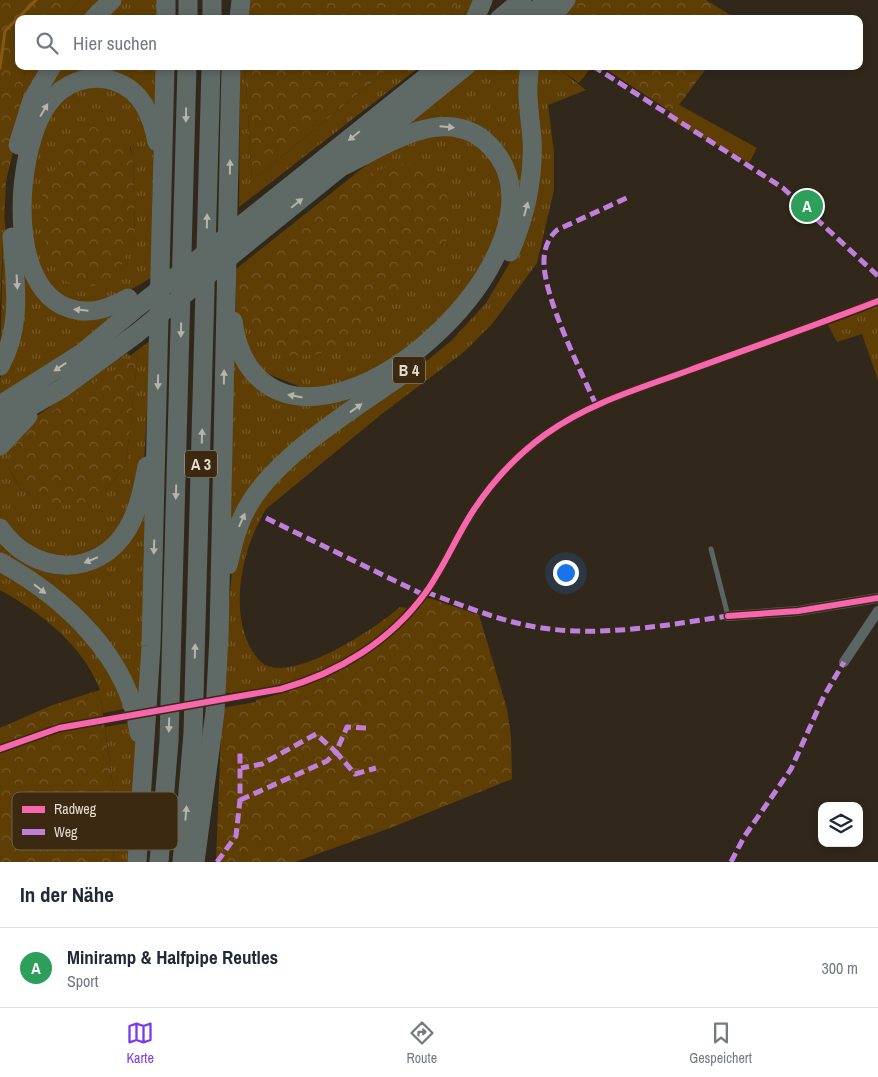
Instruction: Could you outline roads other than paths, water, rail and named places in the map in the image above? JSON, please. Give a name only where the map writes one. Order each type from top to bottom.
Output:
[{"type":"highway","points":[[97,15],[112,0]]},
{"type":"highway","points":[[166,0],[166,15]]},
{"type":"highway","points":[[188,0],[188,15]]},
{"type":"highway","points":[[212,0],[212,15]]},
{"type":"highway","points":[[232,15],[233,0]]},
{"type":"highway","points":[[239,15],[241,0]]},
{"type":"highway","points":[[477,15],[483,0]]},
{"type":"highway","points":[[504,15],[522,0]]},
{"type":"highway","points":[[530,15],[548,0]]},
{"type":"highway","points":[[553,15],[566,0]]},
{"type":"highway","points":[[0,366],[11,341],[17,300],[11,221],[16,156],[26,114],[50,70]]},
{"type":"highway","points":[[142,792],[151,646],[165,70]]},
{"type":"highway","name":"A 3","points":[[165,792],[169,741],[187,70]]},
{"type":"highway","name":"A 3","points":[[182,862],[193,733],[211,70]]},
{"type":"highway","points":[[392,106],[428,70]]},
{"type":"highway","points":[[0,446],[14,428],[60,389],[136,334],[256,224],[435,70]]},
{"type":"highway","points":[[0,404],[82,353],[134,302],[203,255],[256,224],[343,166],[461,70]]},
{"type":"highway","name":"B 4","points":[[219,636],[227,570],[233,543],[244,513],[259,488],[288,459],[440,347],[475,309],[501,270],[522,223],[530,189],[532,153],[528,89],[530,70]]},
{"type":"highway","points":[[195,862],[215,712],[219,636],[232,72]]},
{"type":"highway","points":[[134,302],[93,311],[72,309],[57,303],[46,294],[32,270],[23,234],[22,206],[25,173],[34,132],[50,100],[66,86],[88,78],[110,79],[130,89],[142,101],[153,123],[162,193]]},
{"type":"highway","points":[[227,268],[234,330],[242,355],[258,378],[267,386],[287,394],[302,397],[324,397],[353,388],[401,362],[435,334],[469,299],[493,261],[502,242],[510,215],[512,197],[510,180],[502,162],[494,150],[473,134],[455,128],[436,126],[406,134],[343,166]]},
{"type":"highway","points":[[0,424],[60,389]]},
{"type":"highway","points":[[0,528],[14,545],[28,556],[59,566],[86,563],[108,551],[127,530],[138,504],[158,411]]},
{"type":"highway","points":[[0,562],[62,606],[86,629],[119,671],[135,709],[140,733],[140,792]]},
{"type":"street","points":[[728,616],[798,612],[878,598]]},
{"type":"street","points":[[844,662],[878,611]]},
{"type":"lane","points":[[712,549],[728,616]]},
{"type":"waterway","points":[[21,15],[36,0]]},
{"type":"waterway","points":[[0,68],[5,31],[15,21]]},
{"type":"place","name":"Miniramp & Halfpipe Reutles","points":[[807,206]]}]
